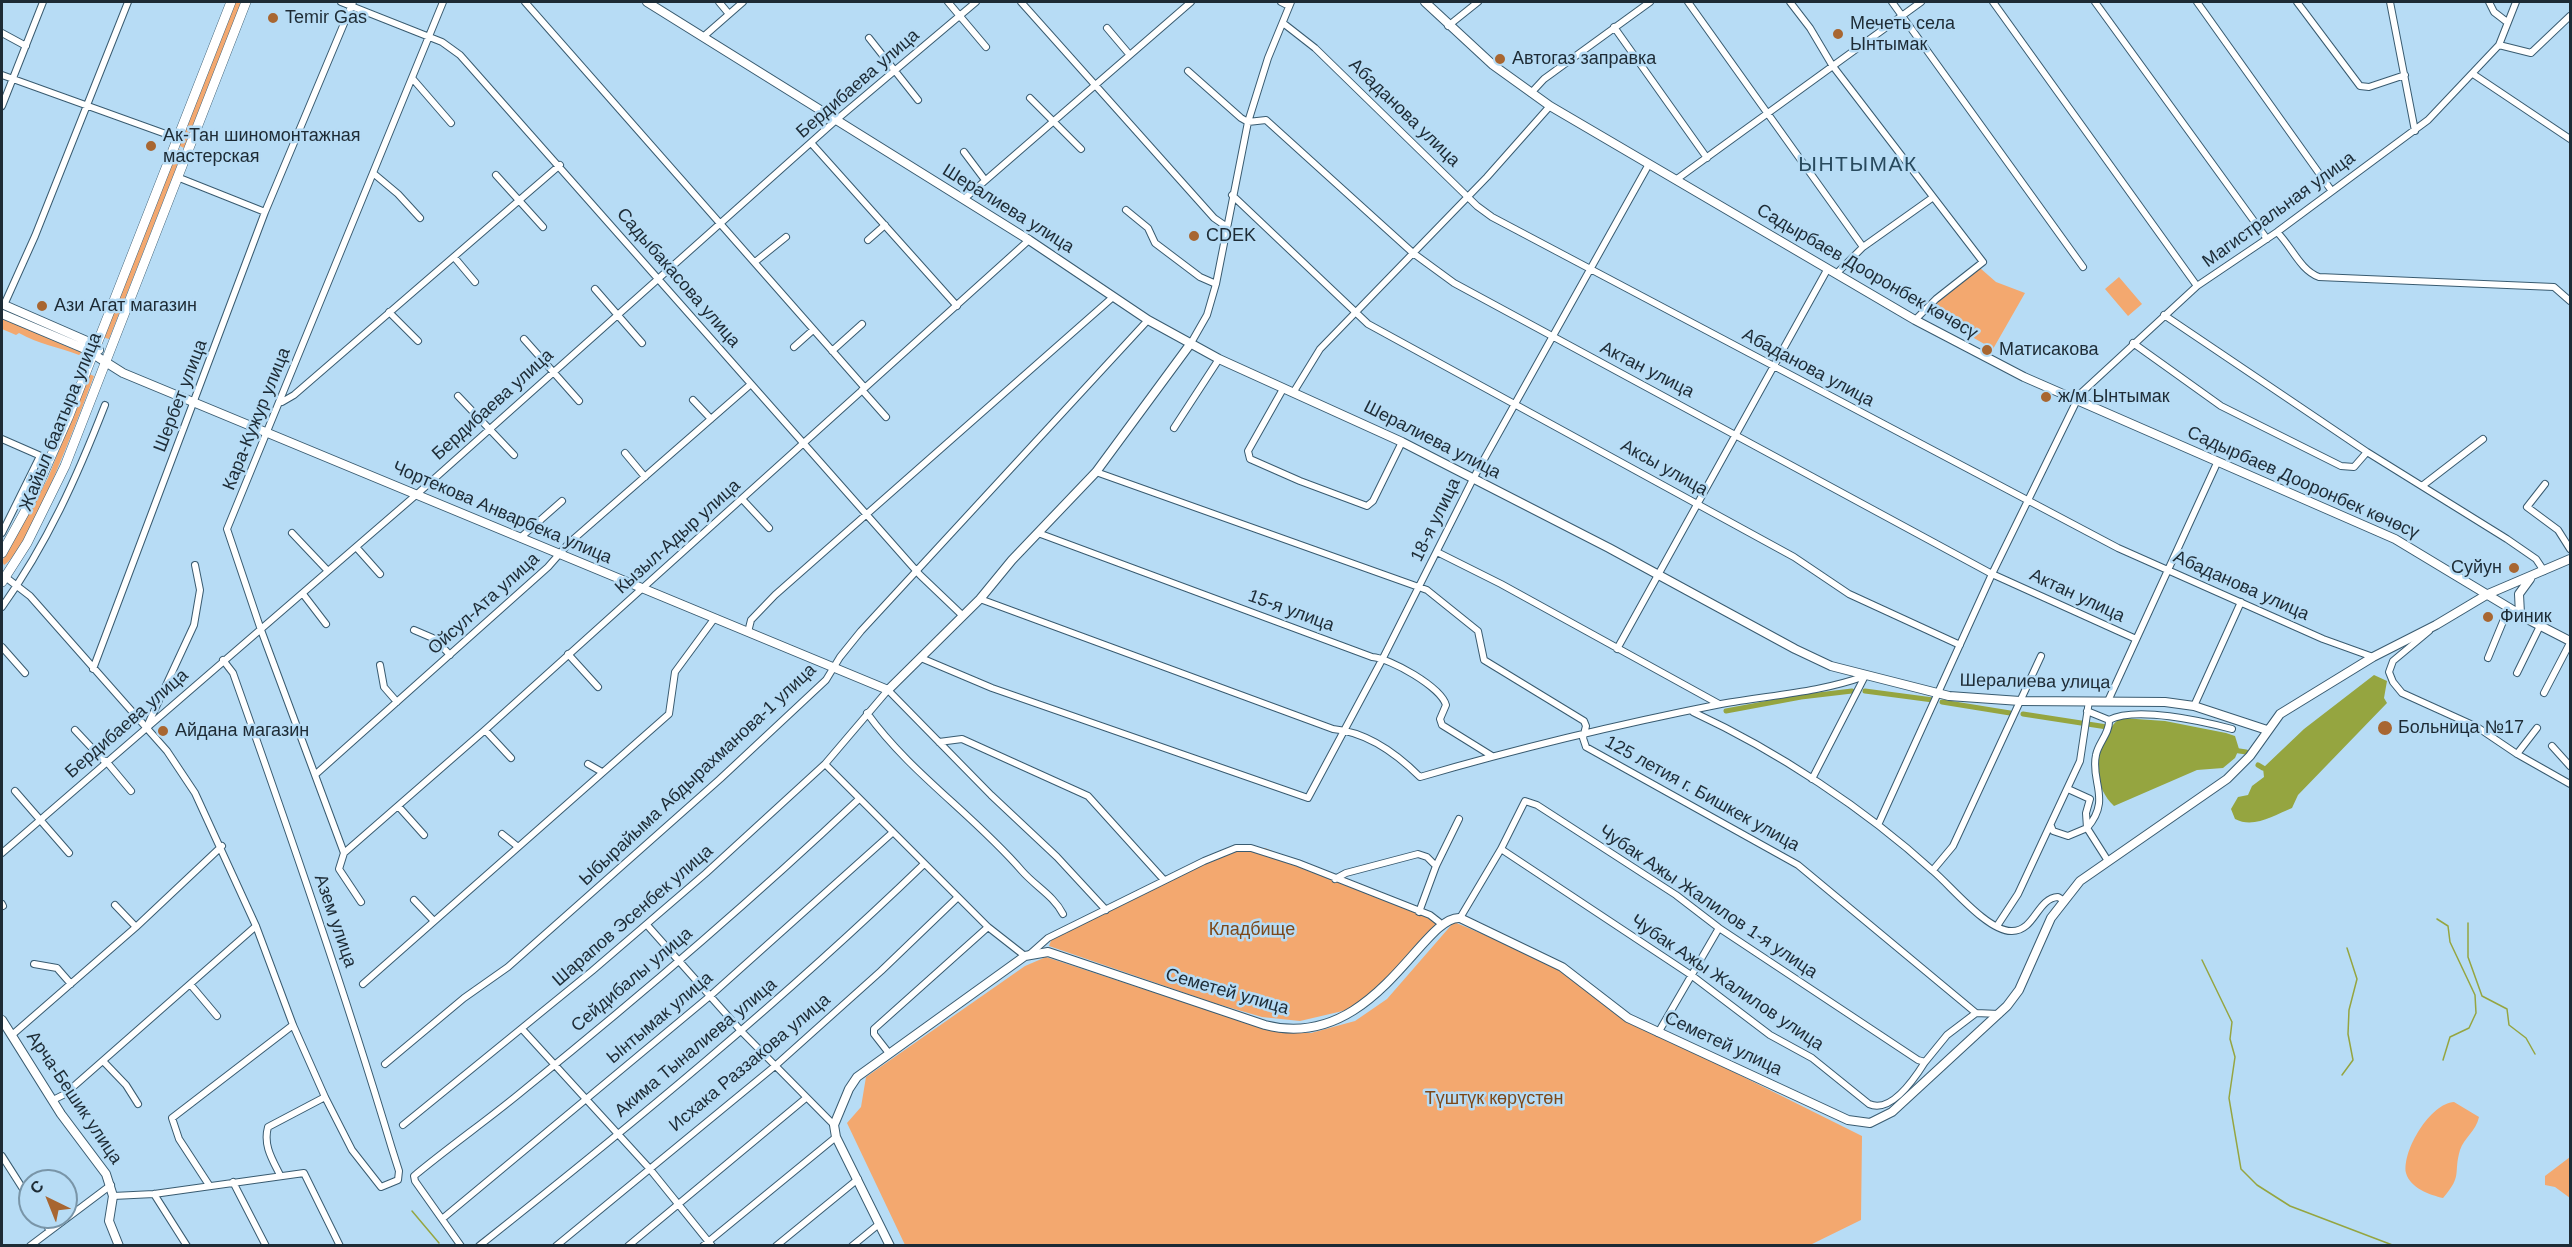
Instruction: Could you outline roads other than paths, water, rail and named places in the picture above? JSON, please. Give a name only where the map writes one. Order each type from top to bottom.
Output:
[{"type":"main road","name":"Жайыл баатыра улица","points":[[2,553],[50,460],[231,2]]},
{"type":"main road","name":"Жайыл баатыра улица","points":[[3,578],[46,508],[82,423],[246,2]]},
{"type":"street","points":[[2,106],[44,2]]},
{"type":"street","points":[[106,361],[94,349],[3,304],[35,236],[128,2]]},
{"type":"street","name":"Садыбакасова улица","points":[[341,2],[352,4],[430,37],[460,55],[560,165],[917,572],[963,616]]},
{"type":"street","name":"Кара-Кужур улица","points":[[361,902],[339,869],[344,853],[261,630],[227,529],[269,433],[443,2]]},
{"type":"street","points":[[525,2],[755,262],[886,417]]},
{"type":"street","name":"Шералиева улица","points":[[647,2],[1029,240],[1148,320],[1219,359],[1283,389],[1347,415],[1402,442],[1831,666],[1939,695],[2020,701],[2149,701],[2194,706],[2267,730]]},
{"type":"street","points":[[719,2],[729,14]]},
{"type":"street","points":[[703,37],[743,2]]},
{"type":"street","points":[[948,2],[986,47]]},
{"type":"street","name":"Бердибаева улица","points":[[2,853],[416,495],[658,277],[812,144],[835,121],[976,2]]},
{"type":"street","points":[[1021,2],[1208,212],[1227,227]]},
{"type":"street","points":[[963,199],[1129,54],[1182,4],[1191,2]]},
{"type":"street","points":[[1106,910],[1057,857],[888,690],[980,600],[1038,533],[1096,472],[1191,343],[1207,315],[1216,284],[1248,122],[1268,58],[1290,4],[1281,2]]},
{"type":"street","name":"Садырбаев Дооронбек көчөсү","points":[[1425,2],[1493,65],[1550,106],[1915,320],[1994,362],[2077,401],[2396,539],[2520,615],[2571,642]]},
{"type":"street","points":[[1449,26],[1478,2]]},
{"type":"street","points":[[1531,93],[1544,79],[1650,2]]},
{"type":"street","points":[[1688,2],[1863,247]]},
{"type":"street","points":[[1790,2],[1810,27],[1832,65],[1983,262],[1936,299],[1915,320]]},
{"type":"street","points":[[1892,2],[2083,267]]},
{"type":"street","points":[[1677,179],[1921,2]]},
{"type":"street","points":[[1993,2],[2198,286]]},
{"type":"street","points":[[2095,2],[2267,239]]},
{"type":"street","points":[[2197,2],[2331,190]]},
{"type":"street","points":[[2297,2],[2360,86],[2369,87],[2405,75]]},
{"type":"street","points":[[2390,2],[2415,131]]},
{"type":"street","points":[[2489,2],[2494,12],[2507,22]]},
{"type":"street","points":[[2516,2],[2499,45],[2530,53],[2571,16]]},
{"type":"street","name":"Шербет улица","points":[[93,669],[265,212],[352,4]]},
{"type":"street","name":"Абаданова улица","points":[[1283,23],[1315,48],[1467,197],[1492,217],[2118,548],[2322,639],[2373,657]]},
{"type":"street","points":[[1614,27],[1707,158]]},
{"type":"street","points":[[1107,28],[1129,54]]},
{"type":"street","points":[[2,33],[26,46]]},
{"type":"street","points":[[869,38],[918,100]]},
{"type":"street","name":"Магистральная улица","points":[[1878,825],[1939,695],[1992,573],[2077,401],[2133,343],[2198,286],[2277,232],[2331,190],[2415,131],[2499,45]]},
{"type":"street","name":"Актан улица","points":[[1188,71],[1248,122],[1266,120],[1413,253],[1454,283],[1992,573],[2136,639]]},
{"type":"street","points":[[2473,74],[2571,139]]},
{"type":"street","points":[[2,75],[14,77],[86,106],[177,138]]},
{"type":"street","points":[[412,78],[451,123]]},
{"type":"street","points":[[1030,98],[1081,149]]},
{"type":"street","points":[[1293,393],[1320,349],[1467,197],[1550,106]]},
{"type":"street","points":[[812,144],[957,306]]},
{"type":"street","points":[[963,152],[985,180]]},
{"type":"street","name":"18-я улица","points":[[921,658],[992,688],[1308,798],[1383,658],[1473,479],[1649,164]]},
{"type":"street","points":[[281,402],[294,395],[560,165]]},
{"type":"street","points":[[373,173],[420,218]]},
{"type":"street","points":[[496,175],[543,226]]},
{"type":"street","points":[[177,177],[265,212]]},
{"type":"street","name":"Аксы улица","points":[[1232,195],[1357,311],[1368,324],[1794,557],[1849,594],[1960,645]]},
{"type":"street","points":[[1836,274],[1863,247],[1932,198]]},
{"type":"street","points":[[1125,210],[1148,228],[1155,243],[1200,276],[1216,284]]},
{"type":"street","points":[[868,240],[885,225]]},
{"type":"street","points":[[2277,232],[2289,244],[2308,273],[2319,277],[2553,287],[2571,301]]},
{"type":"street","points":[[755,262],[786,237]]},
{"type":"street","name":"Кызыл-Адыр улица","points":[[344,853],[485,730],[1029,240]]},
{"type":"street","points":[[454,257],[475,282]]},
{"type":"street","points":[[1617,649],[1656,574],[1827,270]]},
{"type":"street","points":[[595,289],[642,343]]},
{"type":"street","points":[[748,632],[751,620],[775,595],[1113,297]]},
{"type":"street","points":[[389,312],[418,341]]},
{"type":"street","points":[[2,314],[94,349]]},
{"type":"street","points":[[2164,315],[2367,452],[2536,559],[2544,571]]},
{"type":"street","name":"Ыбырайыма Абдырахманова-1 улица","points":[[384,1064],[464,998],[508,967],[615,874],[809,696],[825,680],[861,631],[1148,320]]},
{"type":"street","points":[[832,351],[862,324]]},
{"type":"street","points":[[794,347],[813,330]]},
{"type":"street","points":[[524,339],[579,401]]},
{"type":"street","points":[[2133,343],[2221,406],[2341,466],[2354,467],[2367,452]]},
{"type":"street","points":[[1174,428],[1219,359]]},
{"type":"street","name":"Чортекова Анварбека улица","points":[[106,361],[123,373],[832,669],[888,690]]},
{"type":"street","name":"Ойсул-Ата улица","points":[[316,774],[751,384]]},
{"type":"street","points":[[1283,389],[1248,451],[1251,459],[1300,482],[1367,506],[1373,501],[1402,442]]},
{"type":"street","points":[[458,396],[514,455]]},
{"type":"street","points":[[693,400],[711,419]]},
{"type":"street","points":[[2,607],[57,518],[105,405]]},
{"type":"street","points":[[82,423],[96,429]]},
{"type":"street","points":[[2,439],[50,460]]},
{"type":"street","points":[[2422,486],[2483,439]]},
{"type":"street","points":[[625,453],[645,477]]},
{"type":"street","points":[[12,535],[2,530],[40,456]]},
{"type":"street","points":[[2108,701],[2217,462]]},
{"type":"street","points":[[1096,472],[1418,588]]},
{"type":"street","points":[[2545,483],[2527,507],[2558,531],[2571,549]]},
{"type":"street","points":[[742,499],[770,528]]},
{"type":"street","points":[[520,538],[562,501]]},
{"type":"street","points":[[292,533],[328,571]]},
{"type":"street","name":"15-я улица","points":[[1038,533],[1372,657],[1383,658],[1437,690],[1446,705],[1440,719],[1442,725],[1492,756]]},
{"type":"street","points":[[356,547],[380,573]]},
{"type":"street","points":[[1437,552],[1720,705]]},
{"type":"street","points":[[2488,594],[2571,559]]},
{"type":"street","points":[[146,728],[194,625],[200,590],[195,565]]},
{"type":"street","points":[[2520,615],[2519,594],[2532,576]]},
{"type":"street","points":[[3,578],[30,596],[167,751],[195,793],[222,846],[256,926],[293,1025],[325,1097],[268,1127],[266,1137],[268,1152],[280,1175]]},
{"type":"street","name":"125 летия г. Бишкек улица","points":[[1418,588],[1427,591],[1453,609],[1478,631],[1484,660],[1584,722],[1584,743],[1590,749],[1798,865],[1977,1013]]},
{"type":"street","points":[[303,594],[326,624]]},
{"type":"street","name":"Семетей улица","points":[[1027,955],[1048,952],[1265,1025],[1295,1028],[1336,1019],[1361,1007],[1383,988],[1445,922],[1460,918],[1562,967],[1621,1014],[1839,1116],[1863,1124],[1892,1112],[2000,1014],[2019,990],[2040,941],[2063,900],[2080,882],[2227,779],[2250,756],[2267,730],[2291,706],[2373,657],[2436,625],[2488,594]]},
{"type":"street","points":[[980,600],[1333,729],[1352,731],[1399,758],[1420,777],[1585,732],[1720,705],[1835,687],[1864,676]]},
{"type":"street","points":[[2194,706],[2241,602]]},
{"type":"street","points":[[2488,658],[2509,607]]},
{"type":"street","points":[[363,984],[669,714],[675,672],[714,619]]},
{"type":"street","points":[[2436,625],[2392,661],[2389,672],[2393,682],[2410,698],[2477,727],[2517,754],[2571,784]]},
{"type":"street","points":[[2517,673],[2540,626]]},
{"type":"street","points":[[414,630],[435,639],[450,655]]},
{"type":"street","points":[[2544,693],[2571,642]]},
{"type":"street","points":[[2,647],[25,674]]},
{"type":"street","points":[[568,654],[598,687]]},
{"type":"street","points":[[1933,870],[1953,846],[2041,656]]},
{"type":"street","name":"Азем улица","points":[[223,660],[233,673],[334,962],[399,1171],[398,1180],[381,1187],[352,1149],[325,1097]]},
{"type":"street","points":[[381,665],[384,687],[397,702]]},
{"type":"street","points":[[1812,779],[1864,676]]},
{"type":"street","name":"Шарапов Эсенбек улица","points":[[403,1125],[647,924],[825,764],[888,690]]},
{"type":"street","points":[[1997,926],[2018,894],[2080,761],[2089,701]]},
{"type":"street","points":[[2087,711],[2109,720]]},
{"type":"street","points":[[1692,712],[1812,779],[1878,825],[1933,870],[1980,915],[1997,926],[2011,932],[2017,930],[2034,919],[2048,900],[2058,897],[2063,900]]},
{"type":"street","points":[[867,713],[885,739],[1002,848],[1023,872],[1057,903],[1063,914]]},
{"type":"street","points":[[2109,720],[2118,715],[2137,713],[2192,720],[2232,729]]},
{"type":"street","points":[[2051,825],[2053,831],[2068,836],[2087,828],[2099,807],[2099,782],[2095,758],[2109,728],[2109,720]]},
{"type":"street","points":[[2517,754],[2537,729]]},
{"type":"street","points":[[75,730],[131,791]]},
{"type":"street","points":[[485,730],[511,758]]},
{"type":"street","points":[[939,742],[962,739],[1088,796],[1164,880]]},
{"type":"street","points":[[2552,747],[2571,766]]},
{"type":"street","points":[[588,764],[602,772]]},
{"type":"street","points":[[825,764],[988,927],[1027,955]]},
{"type":"street","points":[[2068,789],[2090,799],[2086,813],[2087,828],[2108,861]]},
{"type":"street","points":[[15,791],[69,853]]},
{"type":"street","name":"Сейдибалы улица","points":[[442,1219],[415,1181],[416,1175],[554,1065],[678,961],[768,884],[859,800]]},
{"type":"street","name":"Чубак Ажы Жалилов 1-я улица","points":[[1460,918],[1501,849],[1525,801],[1537,805],[1676,895],[1719,928],[1910,1056],[1925,1062]]},
{"type":"street","points":[[398,806],[424,835]]},
{"type":"street","points":[[1419,912],[1436,866],[1460,819]]},
{"type":"street","name":"Ынтымак улица","points":[[442,1219],[710,996],[892,833]]},
{"type":"street","points":[[502,834],[517,846]]},
{"type":"street","points":[[12,1035],[136,927],[222,846]]},
{"type":"street","points":[[890,1245],[836,1137],[834,1125],[849,1089],[857,1077],[888,1053],[1048,938],[1164,880],[1236,848],[1251,848],[1419,912],[1439,922]]},
{"type":"street","name":"Чубак Ажы Жалилов улица","points":[[1501,849],[1690,975],[1755,1024],[1812,1058],[1876,1107],[1884,1105],[1897,1095],[1925,1062]]},
{"type":"street","points":[[1335,879],[1346,873],[1418,854],[1427,857],[1436,866]]},
{"type":"street","name":"Акима Тыналиева улица","points":[[479,1245],[741,1032],[847,938],[924,864]]},
{"type":"street","name":"Исхака Раззакова улица","points":[[556,1245],[775,1066],[881,971],[958,897]]},
{"type":"street","points":[[414,900],[433,920]]},
{"type":"street","points":[[115,904],[136,927]]},
{"type":"street","points":[[647,924],[741,1032],[834,1125]]},
{"type":"street","points":[[53,1100],[103,1061],[256,926]]},
{"type":"street","points":[[888,1053],[874,1034],[874,1029],[988,927]]},
{"type":"street","points":[[1658,1032],[1719,928]]},
{"type":"street","points":[[34,963],[57,968],[71,984]]},
{"type":"street","points":[[190,984],[217,1016]]},
{"type":"street","points":[[1925,1062],[1956,1026],[1977,1013],[2000,1014]]},
{"type":"street","name":"Арча-Бешик улица","points":[[2,1024],[12,1035],[53,1100],[106,1174],[113,1196],[109,1221],[119,1245]]},
{"type":"street","points":[[209,1185],[176,1134],[172,1118],[293,1025]]},
{"type":"street","points":[[522,1029],[649,1168],[679,1203],[708,1244],[836,1137]]},
{"type":"street","points":[[103,1061],[126,1085],[138,1104]]},
{"type":"street","points":[[628,1245],[806,1098]]},
{"type":"street","points":[[2,1156],[18,1181]]},
{"type":"street","points":[[113,1196],[154,1194],[304,1173],[340,1245]]},
{"type":"street","points":[[776,1245],[858,1179]]},
{"type":"street","points":[[233,1182],[266,1245]]},
{"type":"street","points":[[78,1208],[111,1185]]},
{"type":"street","points":[[154,1194],[187,1245]]},
{"type":"street","points":[[442,1219],[458,1244]]},
{"type":"street","points":[[852,1245],[879,1224]]},
{"type":"street","points":[[30,1245],[49,1229]]},
{"type":"waterway","points":[[1726,711],[1801,697],[1852,691]]},
{"type":"waterway","points":[[1865,691],[1933,700]]},
{"type":"waterway","points":[[1942,702],[2010,713]]},
{"type":"waterway","points":[[2023,714],[2107,727]]},
{"type":"waterway","points":[[2233,750],[2246,752]]},
{"type":"waterway","points":[[2258,765],[2263,768]]},
{"type":"waterway","points":[[2437,919],[2448,926],[2450,942],[2475,995],[2476,1013],[2469,1028],[2450,1037],[2443,1060]]},
{"type":"waterway","points":[[2468,923],[2468,957],[2482,996],[2507,1009],[2509,1025],[2526,1038],[2535,1054]]},
{"type":"waterway","points":[[2342,1075],[2353,1060],[2348,1034],[2349,1010],[2357,979],[2347,948]]},
{"type":"waterway","points":[[2202,960],[2232,1022],[2230,1039],[2235,1057],[2229,1098],[2241,1169],[2257,1185],[2290,1206],[2395,1246]]},
{"type":"waterway","points":[[412,1211],[439,1243]]},
{"type":"place","name":"Temir Gas","points":[[273,18]]},
{"type":"place","name":"Мечеть села Ынтымак","points":[[1838,34]]},
{"type":"place","name":"Автогаз заправка","points":[[1500,59]]},
{"type":"place","name":"Ак-Тан шиномонтажная мастерская","points":[[151,146]]},
{"type":"place","name":"CDEK","points":[[1194,236]]},
{"type":"place","name":"Ази Агат магазин","points":[[42,306]]},
{"type":"place","name":"Матисакова","points":[[1987,350]]},
{"type":"place","name":"ж/м Ынтымак","points":[[2046,397]]},
{"type":"place","name":"Суйун","points":[[2514,568]]},
{"type":"place","name":"Финик","points":[[2488,617]]},
{"type":"place","name":"Больница №17","points":[[2385,728]]},
{"type":"place","name":"Айдана магазин","points":[[163,731]]},
{"type":"district","name":"ЫНТЫМАК","points":[[1858,165]]},
{"type":"park label","name":"Кладбище","points":[[1252,930]]},
{"type":"park label","name":"Түштүк көрүстөн","points":[[1494,1099]]}]
